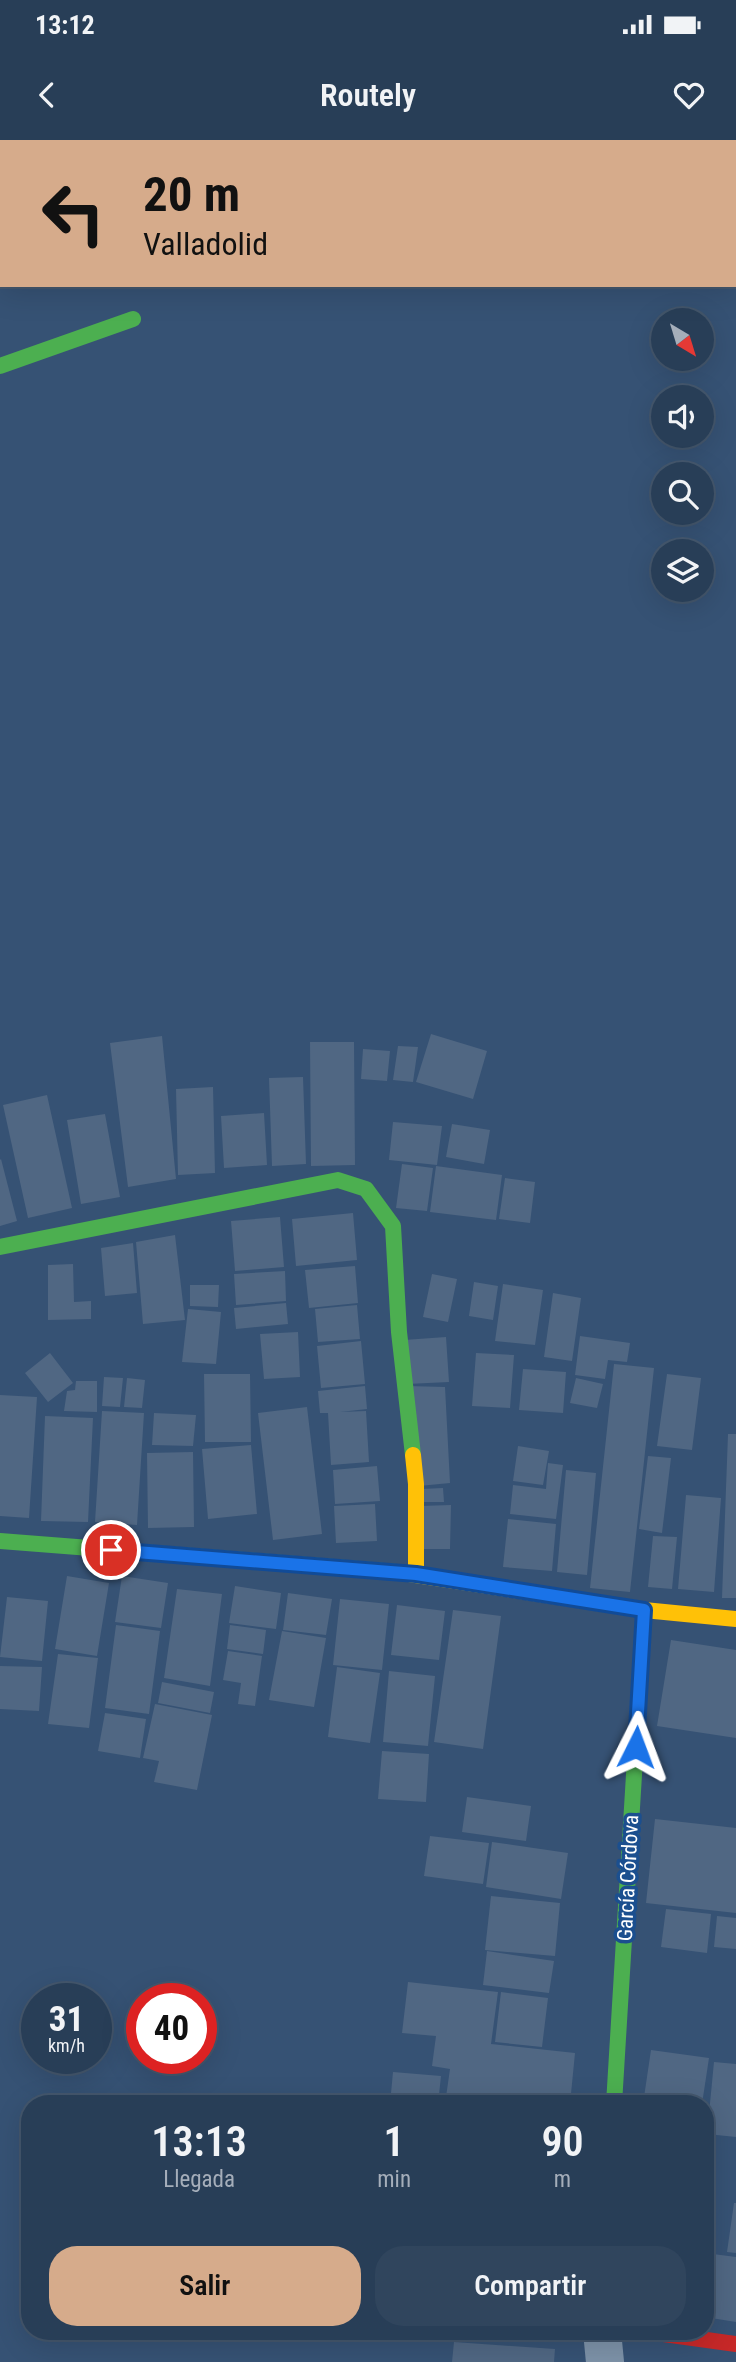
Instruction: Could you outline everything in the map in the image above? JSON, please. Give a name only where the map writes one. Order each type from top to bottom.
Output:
[{"type":"street","points":[[0,366],[133,319]]},
{"type":"street","points":[[0,1247],[338,1180],[366,1189],[393,1226],[399,1332],[416,1484],[416,1574]]},
{"type":"street","points":[[0,1541],[416,1574],[644,1610],[736,1619]]},
{"type":"street","name":"García Córdova","points":[[615,2095],[644,1610]]},
{"type":"street","points":[[603,2340],[605,2362]]},
{"type":"street","points":[[707,2340],[736,2344]]},
{"type":"building","points":[[431,1034],[487,1051],[473,1099],[416,1082]]},
{"type":"building","points":[[162,1036],[176,1179],[128,1187],[110,1043]]},
{"type":"building","points":[[310,1042],[354,1042],[355,1165],[311,1166]]},
{"type":"building","points":[[398,1046],[418,1047],[413,1082],[393,1080]]},
{"type":"building","points":[[363,1049],[390,1051],[387,1081],[361,1079]]},
{"type":"building","points":[[303,1077],[306,1164],[272,1166],[269,1078]]},
{"type":"building","points":[[213,1087],[215,1173],[178,1175],[176,1089]]},
{"type":"building","points":[[47,1095],[72,1208],[28,1218],[3,1105]]},
{"type":"building","points":[[264,1113],[267,1165],[224,1168],[221,1116]]},
{"type":"building","points":[[105,1114],[120,1197],[81,1204],[67,1120]]},
{"type":"building","points":[[393,1122],[442,1126],[437,1165],[389,1160]]},
{"type":"building","points":[[452,1124],[490,1130],[484,1164],[446,1157]]},
{"type":"building","points":[[0,1160],[17,1221],[0,1226]]},
{"type":"building","points":[[402,1164],[433,1168],[427,1211],[396,1208]]},
{"type":"building","points":[[436,1166],[502,1175],[496,1220],[430,1212]]},
{"type":"building","points":[[505,1178],[535,1182],[530,1223],[499,1219]]},
{"type":"building","points":[[353,1213],[357,1260],[296,1266],[292,1219]]},
{"type":"building","points":[[280,1217],[284,1267],[235,1271],[231,1221]]},
{"type":"building","points":[[175,1235],[185,1320],[143,1324],[136,1242]]},
{"type":"building","points":[[133,1243],[137,1293],[105,1296],[101,1248]]},
{"type":"building","points":[[73,1264],[74,1302],[91,1301],[91,1319],[48,1320],[48,1265]]},
{"type":"building","points":[[355,1266],[358,1303],[309,1308],[305,1270]]},
{"type":"building","points":[[285,1271],[286,1301],[236,1305],[234,1274]]},
{"type":"building","points":[[432,1274],[457,1279],[448,1322],[423,1317]]},
{"type":"building","points":[[474,1282],[498,1286],[493,1320],[469,1316]]},
{"type":"building","points":[[503,1284],[543,1290],[535,1345],[495,1341]]},
{"type":"building","points":[[190,1285],[219,1285],[218,1307],[190,1306]]},
{"type":"building","points":[[553,1293],[581,1298],[572,1361],[544,1357]]},
{"type":"building","points":[[286,1303],[288,1324],[236,1329],[234,1308]]},
{"type":"building","points":[[357,1305],[360,1339],[318,1342],[315,1309]]},
{"type":"building","points":[[188,1309],[221,1312],[216,1364],[182,1362]]},
{"type":"building","points":[[298,1332],[300,1377],[264,1379],[260,1334]]},
{"type":"building","points":[[580,1336],[630,1343],[627,1362],[608,1360],[605,1379],[575,1375]]},
{"type":"building","points":[[446,1337],[449,1382],[407,1384],[404,1340]]},
{"type":"building","points":[[361,1341],[365,1384],[321,1388],[317,1346]]},
{"type":"building","points":[[50,1353],[73,1383],[48,1402],[25,1373]]},
{"type":"building","points":[[476,1353],[514,1355],[510,1408],[472,1406]]},
{"type":"building","points":[[614,1364],[654,1368],[630,1592],[590,1588]]},
{"type":"building","points":[[523,1369],[566,1372],[563,1413],[519,1410]]},
{"type":"building","points":[[204,1374],[250,1374],[251,1442],[205,1442]]},
{"type":"building","points":[[667,1374],[701,1378],[692,1450],[657,1446]]},
{"type":"building","points":[[104,1377],[123,1378],[120,1407],[102,1406]]},
{"type":"building","points":[[127,1378],[145,1380],[142,1408],[124,1407]]},
{"type":"building","points":[[576,1378],[603,1384],[597,1408],[570,1403]]},
{"type":"building","points":[[76,1381],[97,1381],[97,1412],[64,1411],[67,1391],[75,1390]]},
{"type":"building","points":[[365,1386],[367,1409],[340,1412],[366,1411],[369,1462],[331,1465],[328,1413],[320,1413],[318,1391]]},
{"type":"building","points":[[407,1386],[445,1387],[450,1483],[419,1486]]},
{"type":"building","points":[[0,1395],[37,1397],[29,1518],[0,1516]]},
{"type":"building","points":[[307,1407],[322,1534],[273,1540],[258,1413]]},
{"type":"building","points":[[102,1411],[144,1413],[137,1525],[95,1522]]},
{"type":"building","points":[[154,1413],[196,1415],[193,1446],[152,1445]]},
{"type":"building","points":[[45,1416],[93,1418],[88,1522],[41,1521]]},
{"type":"building","points":[[728,1434],[736,1434],[736,1598],[722,1598]]},
{"type":"building","points":[[251,1445],[257,1514],[208,1519],[202,1449]]},
{"type":"building","points":[[518,1446],[549,1451],[543,1485],[513,1481]]},
{"type":"building","points":[[193,1452],[194,1527],[148,1528],[147,1453]]},
{"type":"building","points":[[648,1456],[671,1458],[662,1533],[639,1529]]},
{"type":"building","points":[[548,1463],[563,1465],[556,1519],[510,1514],[513,1485],[546,1489]]},
{"type":"building","points":[[377,1466],[380,1501],[335,1504],[333,1470]]},
{"type":"building","points":[[566,1470],[596,1473],[587,1575],[557,1572]]},
{"type":"building","points":[[443,1488],[444,1502],[422,1502],[421,1489]]},
{"type":"building","points":[[686,1495],[721,1498],[714,1592],[678,1589]]},
{"type":"building","points":[[375,1504],[377,1541],[336,1543],[334,1506]]},
{"type":"building","points":[[451,1505],[450,1549],[421,1549],[420,1506]]},
{"type":"building","points":[[508,1519],[556,1524],[552,1571],[503,1567]]},
{"type":"building","points":[[653,1536],[677,1537],[672,1589],[648,1587]]},
{"type":"building","points":[[67,1576],[109,1583],[97,1656],[55,1649]]},
{"type":"building","points":[[122,1576],[168,1583],[161,1628],[115,1622]]},
{"type":"building","points":[[235,1586],[281,1593],[276,1629],[229,1623]]},
{"type":"building","points":[[177,1589],[222,1594],[210,1686],[164,1678]]},
{"type":"building","points":[[288,1593],[332,1599],[326,1635],[283,1630]]},
{"type":"building","points":[[7,1597],[48,1601],[42,1661],[0,1657]]},
{"type":"building","points":[[340,1599],[389,1604],[382,1670],[333,1665]]},
{"type":"building","points":[[397,1605],[445,1611],[439,1660],[391,1655]]},
{"type":"building","points":[[453,1610],[501,1616],[483,1749],[434,1742]]},
{"type":"building","points":[[116,1625],[160,1631],[149,1714],[105,1708]]},
{"type":"building","points":[[230,1625],[266,1630],[263,1654],[227,1649]]},
{"type":"building","points":[[282,1631],[326,1638],[314,1707],[269,1700]]},
{"type":"building","points":[[671,1640],[736,1650],[736,1738],[657,1726]]},
{"type":"building","points":[[228,1651],[262,1656],[255,1706],[238,1704],[241,1683],[223,1680]]},
{"type":"building","points":[[58,1654],[98,1658],[89,1728],[48,1724]]},
{"type":"building","points":[[0,1666],[42,1667],[39,1711],[0,1709]]},
{"type":"building","points":[[337,1667],[380,1673],[370,1743],[328,1737]]},
{"type":"building","points":[[389,1671],[435,1676],[428,1746],[383,1742]]},
{"type":"building","points":[[162,1682],[214,1692],[210,1713],[158,1703]]},
{"type":"building","points":[[155,1704],[212,1715],[197,1790],[154,1782],[159,1761],[143,1758]]},
{"type":"building","points":[[105,1713],[146,1719],[140,1758],[98,1751]]},
{"type":"building","points":[[382,1751],[429,1754],[426,1802],[378,1799]]},
{"type":"building","points":[[467,1797],[531,1806],[526,1841],[462,1832]]},
{"type":"building","points":[[655,1819],[736,1828],[736,1913],[646,1903]]},
{"type":"building","points":[[430,1836],[489,1843],[483,1884],[424,1876]]},
{"type":"building","points":[[492,1842],[568,1853],[561,1899],[486,1887]]},
{"type":"building","points":[[491,1896],[560,1903],[555,1956],[485,1950]]},
{"type":"building","points":[[666,1909],[711,1914],[707,1953],[661,1947]]},
{"type":"building","points":[[717,1916],[736,1918],[736,1949],[714,1947]]},
{"type":"building","points":[[487,1951],[554,1961],[549,1993],[483,1985]]},
{"type":"building","points":[[408,1982],[498,1992],[491,2044],[575,2053],[571,2095],[446,2095],[450,2069],[432,2066],[436,2036],[402,2033]]},
{"type":"building","points":[[501,1992],[548,1998],[542,2047],[495,2042]]},
{"type":"building","points":[[651,2050],[709,2058],[703,2095],[644,2095]]},
{"type":"building","points":[[714,2062],[736,2064],[736,2137],[714,2135],[714,2095],[711,2095]]},
{"type":"building","points":[[393,2072],[441,2076],[439,2095],[391,2095]]},
{"type":"building","points":[[736,2203],[736,2253],[727,2252]]},
{"type":"building","points":[[714,2254],[736,2257],[736,2322],[714,2318]]},
{"type":"building","points":[[454,2342],[555,2349],[554,2362],[452,2362]]},
{"type":"traffic: fast","points":[[0,366],[133,319]]},
{"type":"traffic: fast","points":[[0,1247],[338,1180],[366,1189],[393,1226],[399,1332],[413,1455]]},
{"type":"traffic: fast","points":[[0,1541],[396,1572]]},
{"type":"traffic: fast","points":[[615,2095],[644,1610]]},
{"type":"traffic: slow","points":[[413,1455],[416,1484],[416,1574]]},
{"type":"traffic: slow","points":[[396,1572],[644,1610],[736,1619]]},
{"type":"traffic: jam","points":[[707,2340],[736,2344]]},
{"type":"route","points":[[111,1550],[416,1574],[644,1610],[636,1747]]}]
